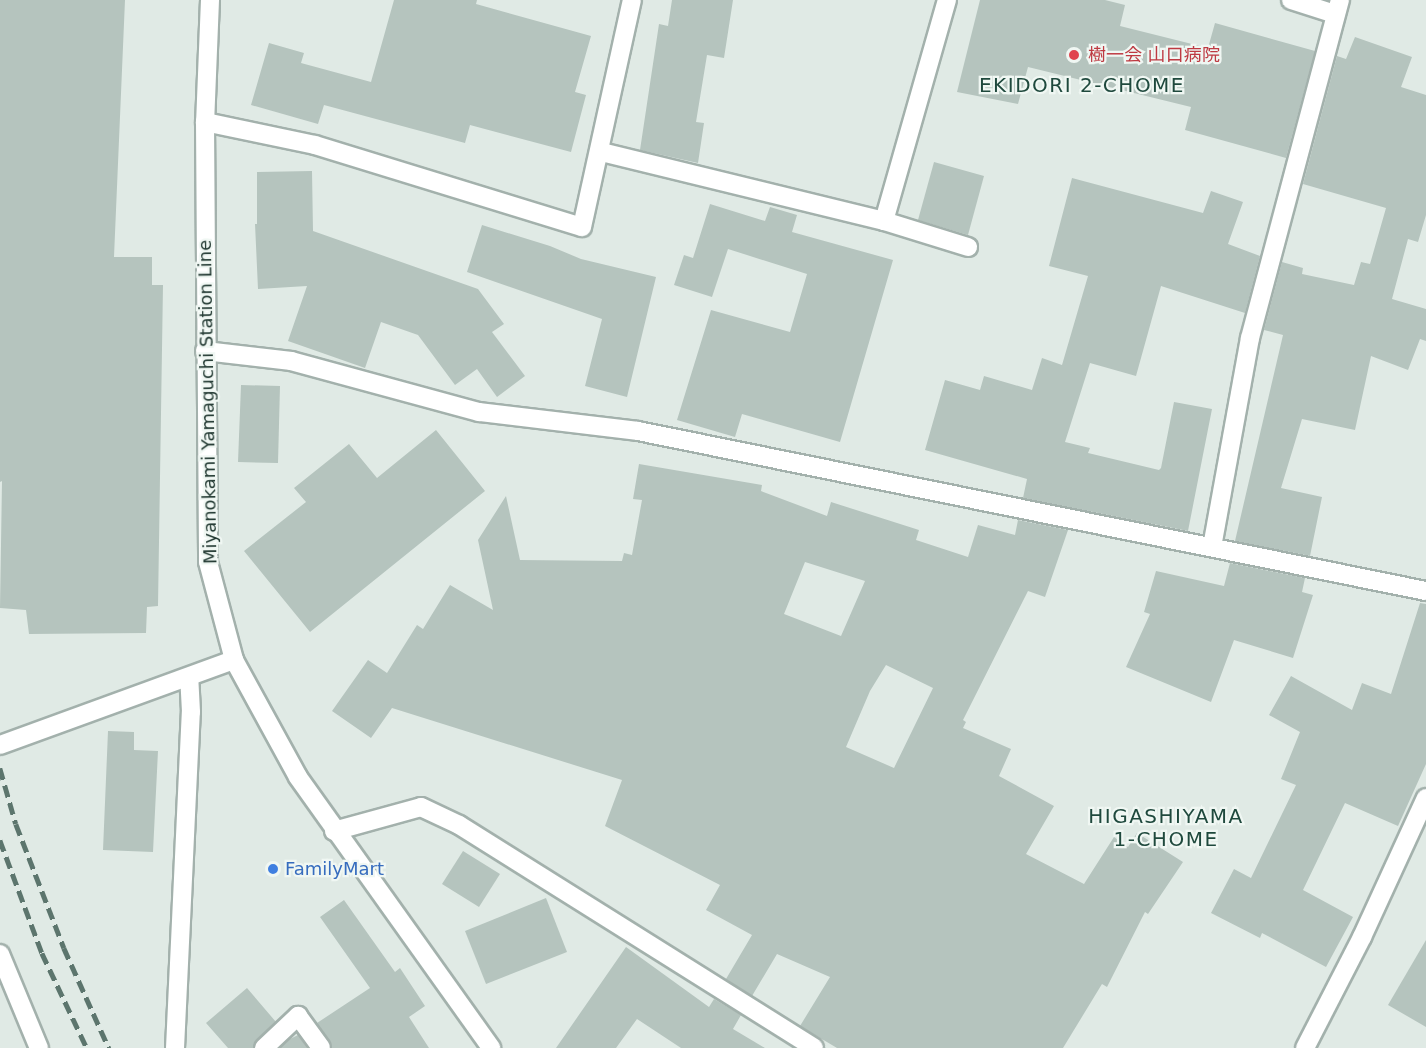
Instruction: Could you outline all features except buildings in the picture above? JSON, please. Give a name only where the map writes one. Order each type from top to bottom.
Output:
[{"type":"street","name":"Miyanokami Yamaguchi Station Line","points":[[210,0],[205,122],[208,562],[234,660],[298,777],[334,831],[490,1048]]},
{"type":"street","points":[[205,122],[315,145],[582,228],[601,152],[632,0]]},
{"type":"street","points":[[884,222],[947,0]]},
{"type":"street","points":[[1212,547],[1250,338],[1337,7],[1291,0]]},
{"type":"street","points":[[601,152],[884,222],[968,247]]},
{"type":"street","points":[[205,351],[291,361],[479,412],[638,431],[1426,591]]},
{"type":"street","points":[[0,745],[234,660]]},
{"type":"street","points":[[175,1048],[191,712],[189,676]]},
{"type":"street","points":[[1305,1048],[1362,936],[1426,798]]},
{"type":"street","points":[[334,831],[421,807],[459,825],[814,1048]]},
{"type":"street","points":[[0,954],[39,1048]]},
{"type":"street","points":[[264,1048],[298,1016],[321,1048]]},
{"type":"railway","points":[[0,768],[16,824],[64,948],[109,1048]]},
{"type":"railway","points":[[0,840],[42,953],[87,1048]]},
{"type":"place","name":"樹一会 山口病院","points":[[1074,55]]},
{"type":"place","name":"FamilyMart","points":[[273,869]]},
{"type":"district","name":"EKIDORI 2-CHOME","points":[[1082,85]]},
{"type":"district","name":"HIGASHIYAMA 1-CHOME","points":[[1166,828]]}]
